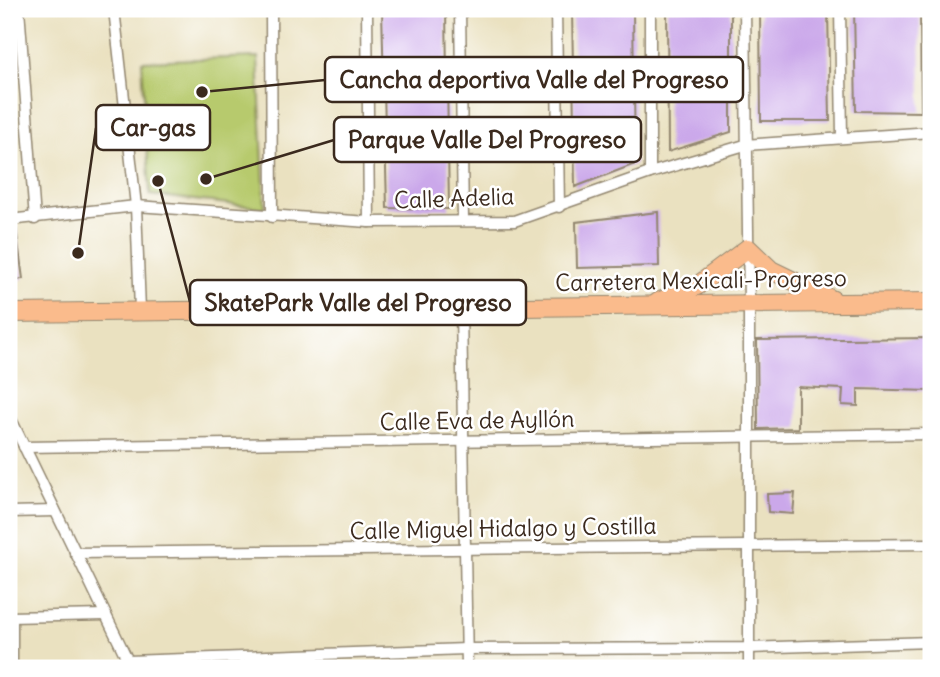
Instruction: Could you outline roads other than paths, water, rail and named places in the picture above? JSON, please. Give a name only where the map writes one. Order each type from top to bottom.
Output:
[{"type":"main road","points":[[652,304],[697,285],[748,248],[771,270],[839,302]]},
{"type":"main road","name":"Carretera Mexicali-Progreso","points":[[9,313],[931,302]]},
{"type":"street","points":[[19,9],[34,219]]},
{"type":"street","points":[[114,9],[136,206],[140,310]]},
{"type":"street","points":[[271,9],[272,217]]},
{"type":"street","points":[[367,9],[369,222]]},
{"type":"street","points":[[460,9],[463,220]]},
{"type":"street","points":[[556,9],[559,206]]},
{"type":"street","points":[[650,9],[650,173]]},
{"type":"street","points":[[745,9],[745,145],[750,305],[748,668]]},
{"type":"street","points":[[840,9],[842,136]]},
{"type":"street","name":"Calle Adelia","points":[[9,220],[136,206],[369,222],[514,221],[650,173],[745,145],[842,136],[931,132]]},
{"type":"street","points":[[461,309],[467,668]]},
{"type":"street","points":[[9,415],[130,665],[466,649],[748,648],[931,642]]},
{"type":"street","name":"Calle Eva de Ayllón","points":[[24,447],[931,434]]},
{"type":"street","points":[[9,512],[54,512]]},
{"type":"street","name":"Calle Miguel Hidalgo y Costilla","points":[[75,553],[931,544]]},
{"type":"street","points":[[12,668],[11,617],[106,615]]},
{"type":"place","name":"Cancha deportiva Valle del Progreso","points":[[202,92]]},
{"type":"place","name":"Parque Valle Del Progreso","points":[[206,179]]},
{"type":"place","name":"SkatePark Valle del Progreso","points":[[158,181]]},
{"type":"place","name":"Car-gas","points":[[78,253]]}]
